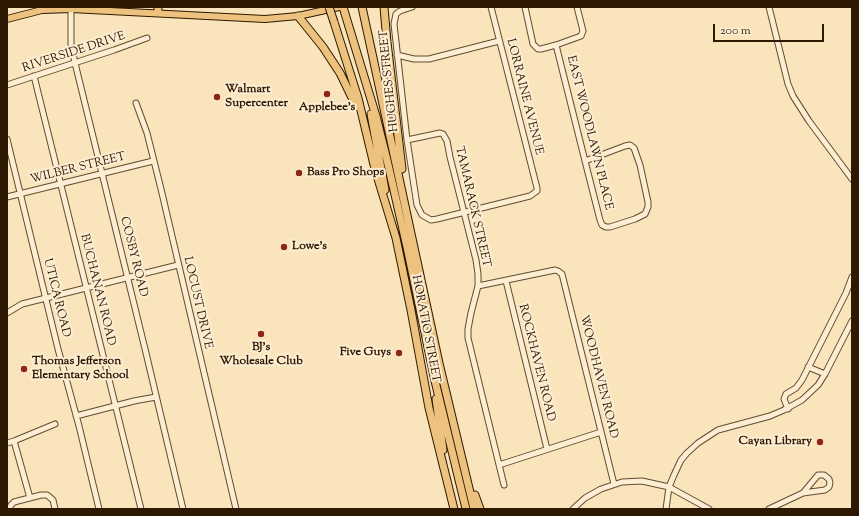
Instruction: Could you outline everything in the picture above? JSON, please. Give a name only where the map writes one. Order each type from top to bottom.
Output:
[{"type":"highway","points":[[329,7],[358,98],[364,125]]},
{"type":"highway","points":[[344,7],[376,116],[400,213],[436,381],[466,509]]},
{"type":"highway","points":[[383,8],[407,213]]},
{"type":"highway","points":[[362,9],[439,363],[474,509]]},
{"type":"highway","points":[[298,16],[340,73],[350,91],[364,125]]},
{"type":"highway","points":[[367,86],[377,150],[389,205],[390,221]]},
{"type":"highway","name":"HORATIO STREET","points":[[364,125],[396,238],[429,408],[454,509]]},
{"type":"highway","points":[[436,381],[435,391],[449,492]]},
{"type":"highway","points":[[462,459],[480,509]]},
{"type":"main road","points":[[7,19],[42,10],[70,8],[158,10],[265,19],[298,16],[339,7]]},
{"type":"street","name":"HUGHES STREET","points":[[412,7],[400,11],[394,24],[407,140],[417,205],[422,216],[427,219],[437,219],[464,212]]},
{"type":"street","name":"LORRAINE AVENUE","points":[[464,212],[530,196],[536,192],[537,188],[491,7]]},
{"type":"street","points":[[525,7],[533,44],[541,49],[581,36],[583,31],[577,7]]},
{"type":"street","points":[[769,7],[792,96],[805,116],[852,178]]},
{"type":"street","name":"COSBY ROAD","points":[[70,8],[71,44],[75,63],[128,278],[182,509]]},
{"type":"street","name":"RIVERSIDE DRIVE","points":[[7,85],[147,38]]},
{"type":"street","points":[[397,55],[414,59],[429,58],[499,41]]},
{"type":"street","name":"EAST WOODLAWN PLACE","points":[[556,45],[585,161],[600,220],[603,226],[610,227],[641,217],[647,211],[648,202],[636,150],[634,148],[627,146],[585,161]]},
{"type":"street","name":"BUCHANAN ROAD","points":[[34,76],[141,509]]},
{"type":"street","name":"LOCUST DRIVE","points":[[136,103],[153,161],[236,509]]},
{"type":"street","name":"TAMARACK STREET","points":[[407,140],[440,133],[446,137],[476,260],[478,286],[468,328],[468,338],[504,485]]},
{"type":"street","name":"UTICA ROAD","points":[[7,139],[99,509]]},
{"type":"street","name":"WILBER STREET","points":[[7,197],[153,161]]},
{"type":"street","points":[[7,313],[22,304],[178,265]]},
{"type":"street","name":"WOODHAVEN ROAD","points":[[506,281],[555,270],[562,274],[614,484]]},
{"type":"street","points":[[788,408],[784,398],[786,394],[796,388],[802,380],[846,293],[852,277]]},
{"type":"street","points":[[478,286],[506,281]]},
{"type":"street","name":"ROCKHAVEN ROAD","points":[[506,281],[547,449]]},
{"type":"street","points":[[666,509],[669,487],[681,460],[698,442],[709,434],[718,430],[770,416],[802,400],[810,393],[825,374],[852,321]]},
{"type":"street","points":[[808,367],[825,374]]},
{"type":"street","points":[[76,416],[156,397]]},
{"type":"street","points":[[7,443],[55,424]]},
{"type":"street","points":[[499,465],[601,432]]},
{"type":"street","points":[[14,441],[30,498]]},
{"type":"street","points":[[769,509],[803,493],[825,490],[829,487],[830,483],[824,475],[818,474],[803,493]]},
{"type":"street","points":[[573,509],[591,494],[600,489],[622,482],[642,481],[669,487],[709,509]]},
{"type":"street","points":[[10,509],[14,502],[41,495],[48,495],[52,500],[55,509]]},
{"type":"place","name":"Applebee's","points":[[327,94]]},
{"type":"place","name":"Walmart Supercenter","points":[[217,97]]},
{"type":"place","name":"Bass Pro Shops","points":[[299,173]]},
{"type":"place","name":"Lowe's","points":[[284,247]]},
{"type":"place","name":"BJ's Wholesale Club","points":[[261,334]]},
{"type":"place","name":"Five Guys","points":[[399,353]]},
{"type":"place","name":"Thomas Jefferson Elementary School","points":[[24,369]]},
{"type":"place","name":"Cayan Library","points":[[820,442]]}]
